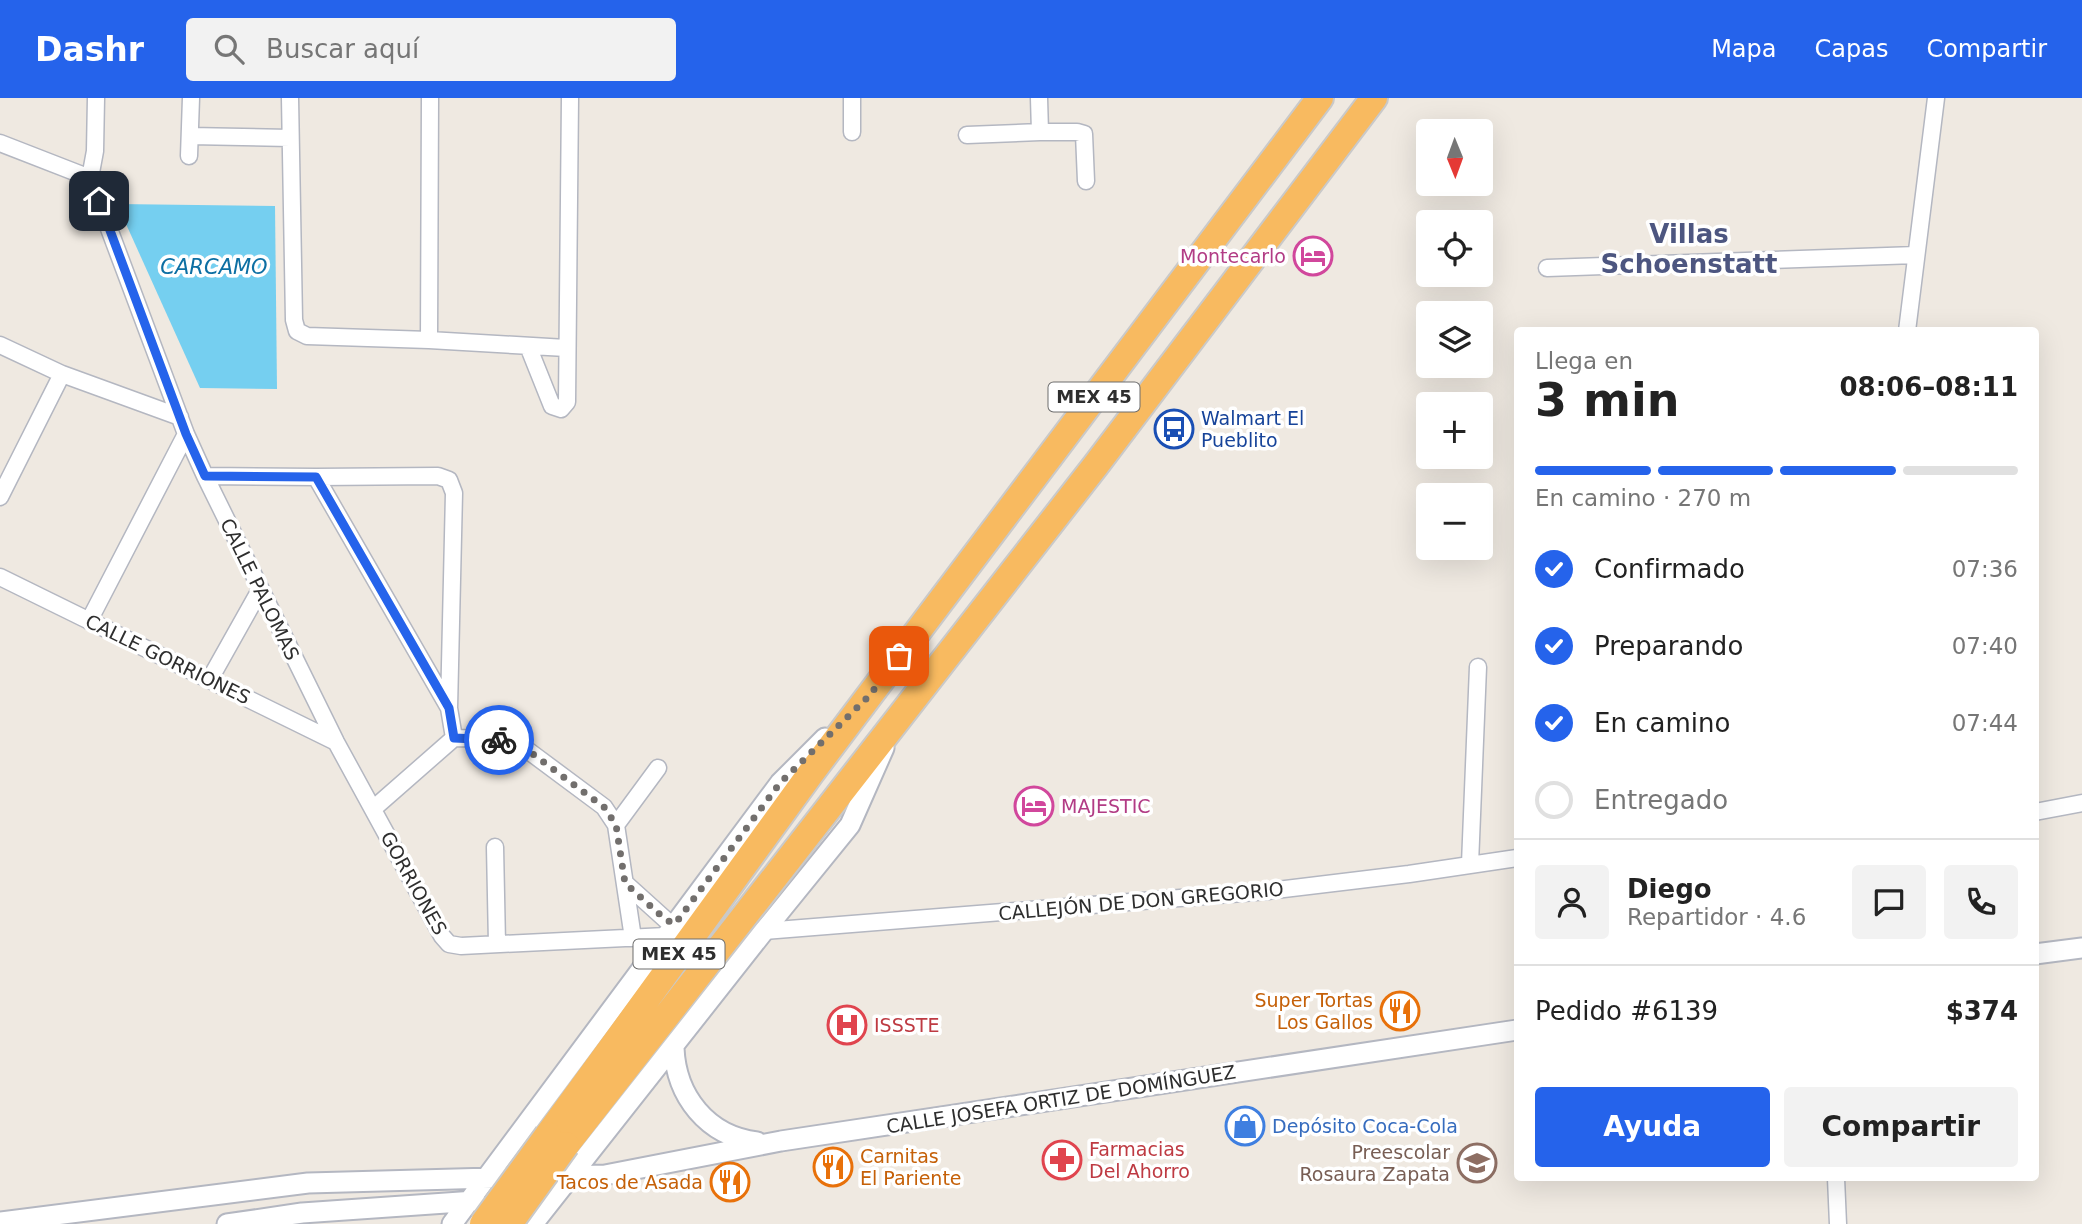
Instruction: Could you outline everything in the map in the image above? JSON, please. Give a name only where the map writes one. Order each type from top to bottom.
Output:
[{"type":"highway","name":"MEX 45","points":[[483,1224],[811,773],[1320,98]]},
{"type":"highway","name":"MEX 45","points":[[509,1224],[566,1145],[1096,465],[1374,98]]},
{"type":"street","points":[[0,143],[90,177],[95,151],[96,98]]},
{"type":"street","points":[[189,156],[191,98]]},
{"type":"street","points":[[290,98],[293,320],[297,331],[307,336],[566,348]]},
{"type":"street","points":[[429,340],[430,98]]},
{"type":"street","points":[[528,346],[552,406],[561,409],[567,402],[570,98]]},
{"type":"street","points":[[852,98],[852,132]]},
{"type":"street","points":[[1039,98],[1040,132]]},
{"type":"street","points":[[1907,327],[1936,98]]},
{"type":"street","points":[[967,135],[1040,132],[1084,134],[1086,181]]},
{"type":"street","points":[[190,136],[290,138]]},
{"type":"street","name":"CALLE PALOMAS","points":[[90,177],[186,434],[336,742]]},
{"type":"street","points":[[1548,268],[1916,255]]},
{"type":"street","points":[[0,345],[62,374],[180,417]]},
{"type":"street","points":[[0,496],[62,374]]},
{"type":"street","points":[[89,621],[186,434]]},
{"type":"street","points":[[205,476],[439,476],[449,480],[454,493],[449,708],[454,738]]},
{"type":"street","points":[[316,477],[449,708]]},
{"type":"street","name":"CALLE GORRIONES","points":[[0,577],[336,742]]},
{"type":"street","points":[[209,680],[260,590]]},
{"type":"street","points":[[1470,864],[1478,667]]},
{"type":"street","points":[[452,1224],[780,783],[869,696]]},
{"type":"street","points":[[533,1224],[850,825],[896,722]]},
{"type":"street","points":[[373,809],[454,738],[495,739],[526,749],[604,807],[616,825],[633,938]]},
{"type":"street","name":"GORRIONES","points":[[336,742],[442,936],[449,944],[461,946],[633,938],[670,930]]},
{"type":"street","points":[[616,825],[658,768]]},
{"type":"street","points":[[2039,810],[2082,803]]},
{"type":"street","points":[[495,847],[497,944]]},
{"type":"street","name":"CALLEJÓN DE DON GREGORIO","points":[[764,931],[1268,891],[1514,858]]},
{"type":"street","points":[[625,883],[666,920],[670,930]]},
{"type":"street","points":[[2039,953],[2082,948]]},
{"type":"street","name":"CALLE JOSEFA ORTIZ DE DOMÍNGUEZ","points":[[0,1222],[308,1183],[605,1175],[768,1143],[1514,1030]]},
{"type":"street","points":[[674,1048],[677,1076],[689,1102],[698,1113],[721,1131],[734,1137],[768,1143]]},
{"type":"street","name":"CALLE JOSEFA ORTIZ DE DOMÍNGUEZ","points":[[227,1224],[302,1213],[556,1196],[605,1175]]},
{"type":"street","points":[[1836,1181],[1839,1224]]},
{"type":"street","points":[[302,1213],[311,1197],[308,1183]]},
{"type":"water","name":"CARCAMO","points":[[117,204],[275,206],[277,389],[200,388]]},
{"type":"way so far","points":[[499,740],[526,749],[604,807],[616,825],[625,883],[666,920],[675,924],[780,783],[869,696],[899,656]]},
{"type":"place","name":"Montecarlo","points":[[1313,256]]},
{"type":"place","name":"Walmart El Pueblito","points":[[1174,429]]},
{"type":"place","name":"MAJESTIC","points":[[1034,806]]},
{"type":"place","name":"Super Tortas Los Gallos","points":[[1400,1011]]},
{"type":"place","name":"ISSSTE","points":[[847,1025]]},
{"type":"place","name":"Depósito Coca-Cola","points":[[1245,1126]]},
{"type":"place","name":"Farmacias Del Ahorro","points":[[1062,1160]]},
{"type":"place","name":"Preescolar Rosaura Zapata","points":[[1477,1163]]},
{"type":"place","name":"Carnitas El Pariente","points":[[833,1167]]},
{"type":"place","name":"Tacos de Asada","points":[[730,1182]]},
{"type":"district","name":"Villas Schoenstatt","points":[[1689,249]]},
{"type":"route","points":[[99,201],[186,434],[205,476],[316,477],[449,708],[454,738],[499,740]]}]
